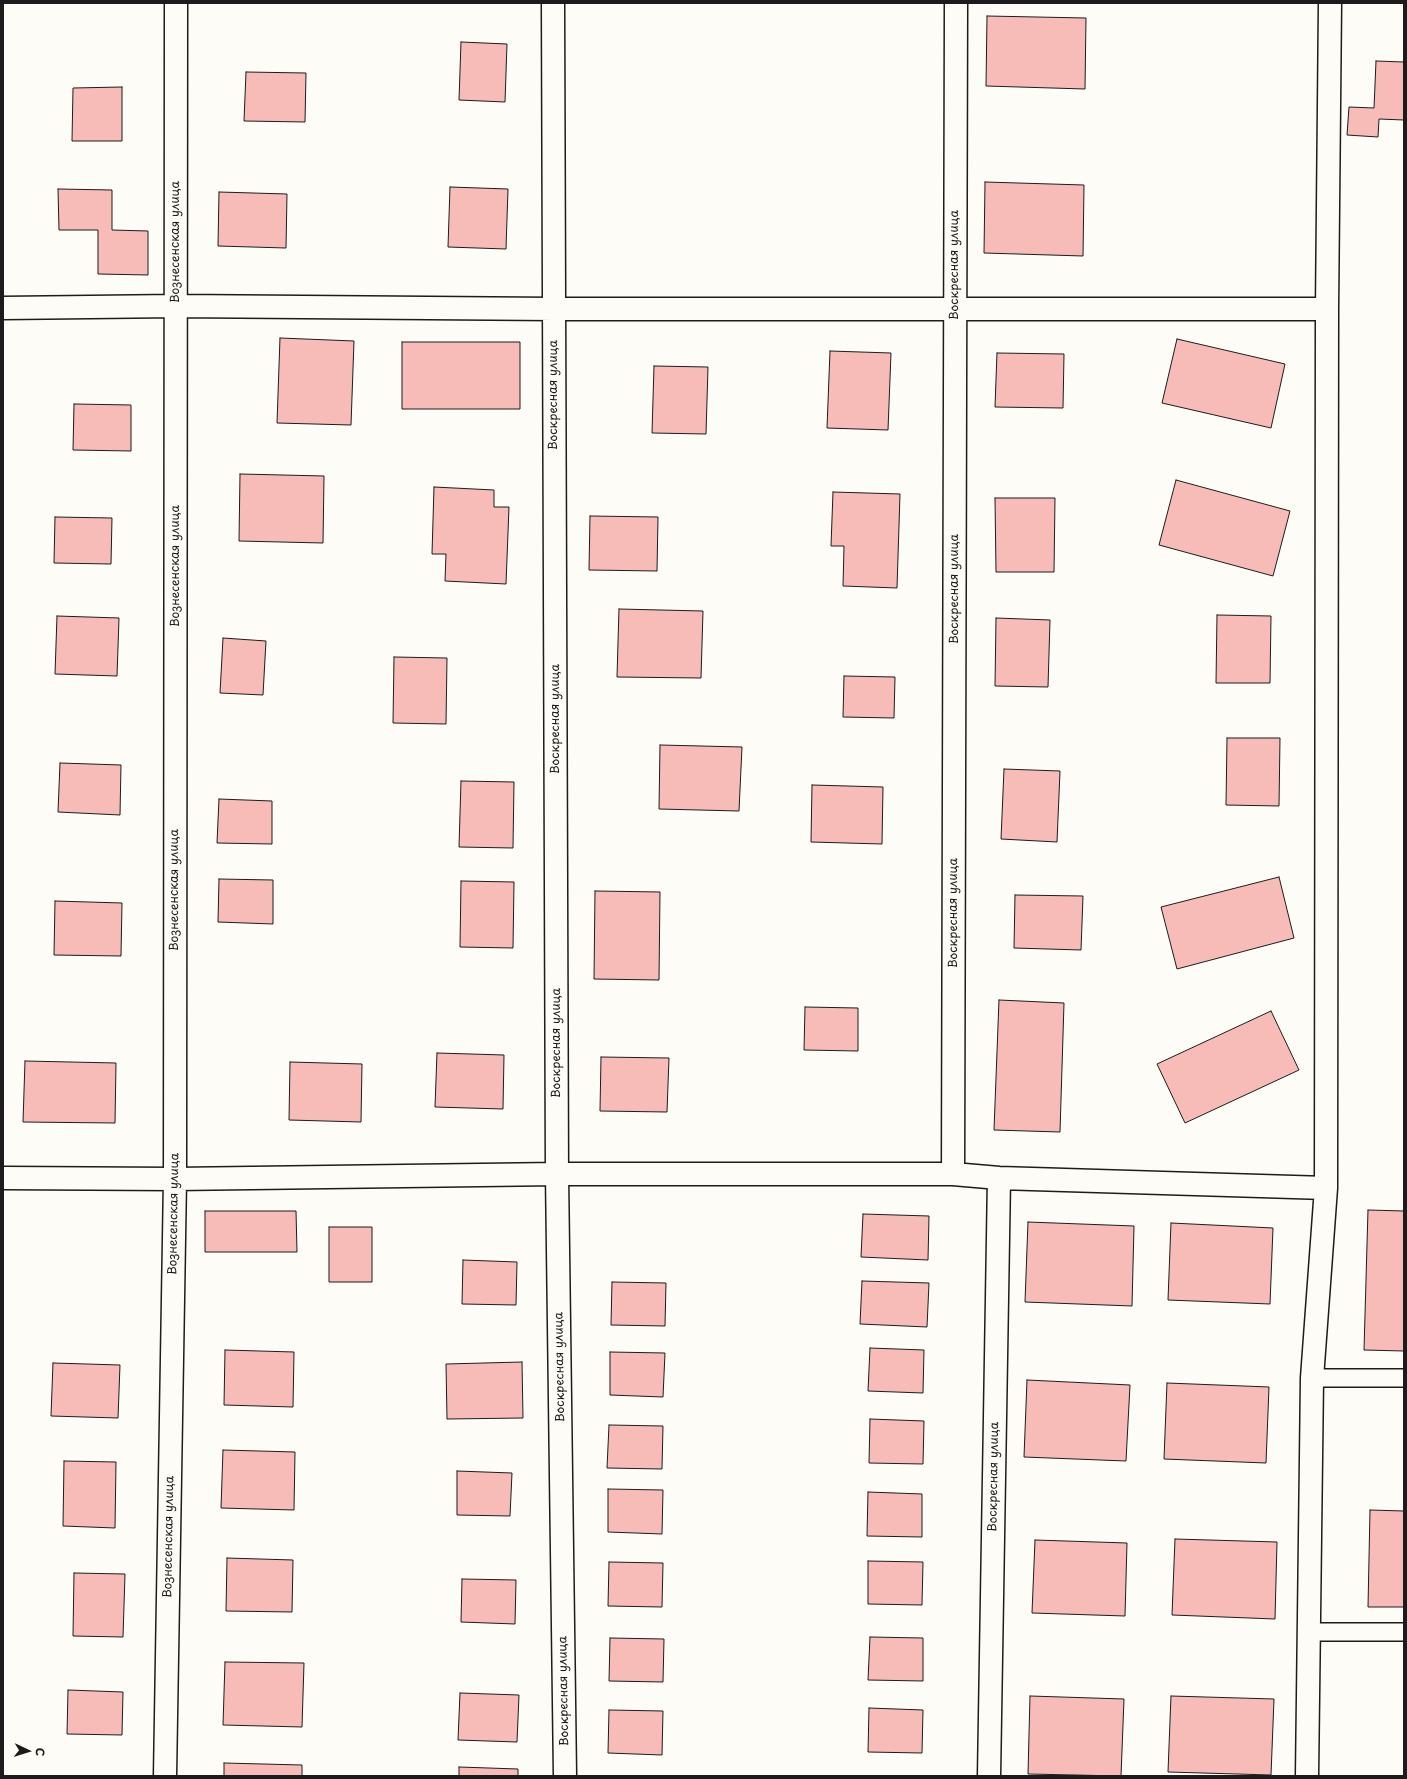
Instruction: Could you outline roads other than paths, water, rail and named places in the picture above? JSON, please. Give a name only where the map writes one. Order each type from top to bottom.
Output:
[{"type":"street","name":"Вознесенская улица","points":[[165,1776],[175,1179],[177,306],[176,3]]},
{"type":"street","name":"Воскресная улица","points":[[553,3],[558,1174],[565,1776]]},
{"type":"street","name":"Воскресная улица","points":[[954,1174],[956,3]]},
{"type":"street","points":[[1307,1776],[1312,1378],[1326,1188],[1327,309],[1330,3]]},
{"type":"street","points":[[3,308],[177,306],[554,309],[1327,309]]},
{"type":"street","points":[[3,1178],[175,1179],[558,1174],[954,1174],[999,1178],[1326,1188]]},
{"type":"street","name":"Воскресная улица","points":[[989,1776],[999,1178]]},
{"type":"lane","points":[[1312,1378],[1404,1378]]},
{"type":"lane","points":[[1309,1632],[1404,1632]]}]
